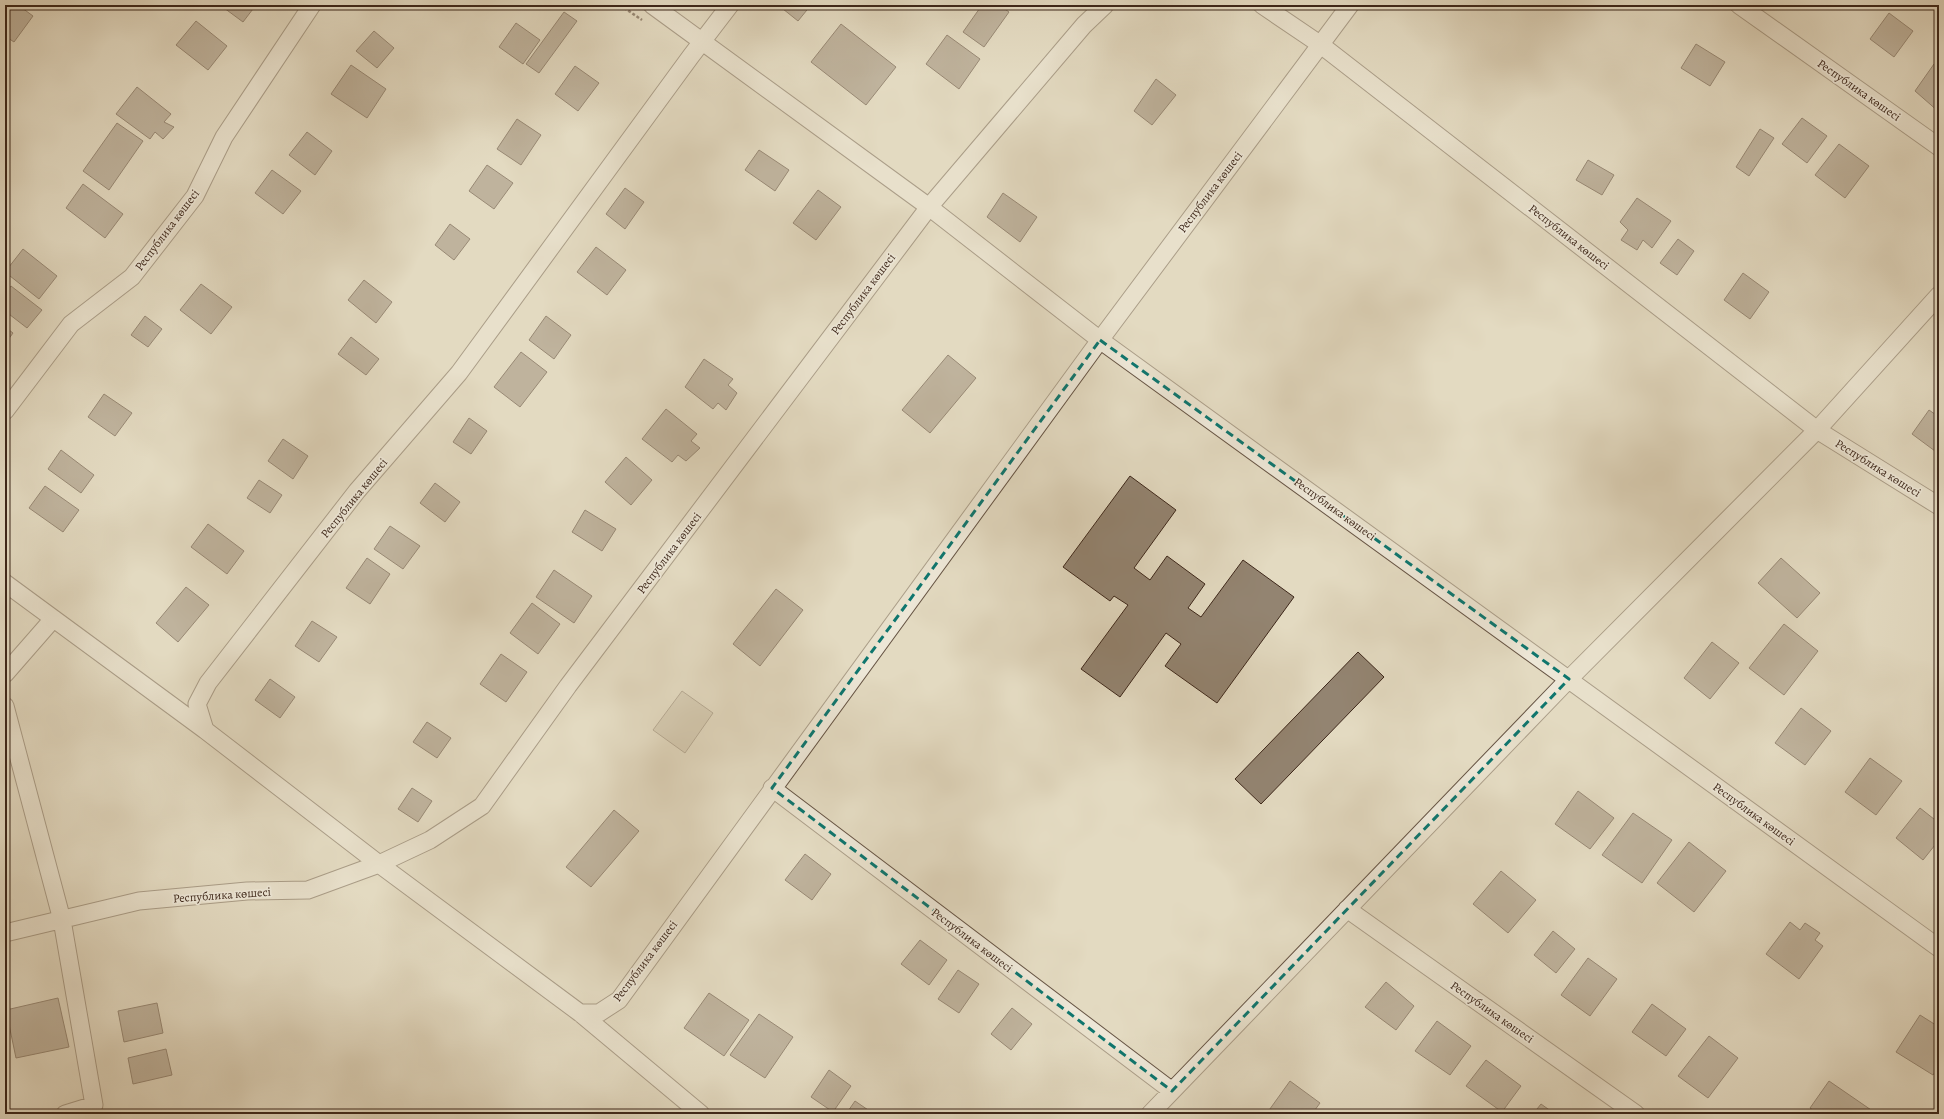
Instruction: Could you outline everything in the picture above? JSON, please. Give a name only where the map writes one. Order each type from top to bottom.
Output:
[{"type":"street","name":"Республика көшесі","points":[[5,411],[71,324],[132,277],[195,196],[224,137],[312,5]]},
{"type":"street","name":"Республика көшесі","points":[[652,5],[929,207],[1100,340],[1570,679],[1939,948]]},
{"type":"street","name":"Республика көшесі","points":[[205,730],[197,704],[208,683],[357,492],[460,373],[701,42],[730,5]]},
{"type":"street","name":"Республика көшесі","points":[[5,933],[140,901],[247,890],[308,890],[379,864],[430,840],[482,806],[573,680],[929,207],[1084,25],[1105,5]]},
{"type":"street","name":"Республика көшесі","points":[[1262,5],[1321,44],[1817,430],[1939,506]]},
{"type":"street","name":"Республика көшесі","points":[[580,1013],[599,1013],[619,1000],[772,788],[1100,340],[1350,5]]},
{"type":"street","name":"Республика көшесі","points":[[1739,5],[1939,147]]},
{"type":"street","points":[[1153,1113],[1172,1091],[1570,679],[1817,430],[1939,295]]},
{"type":"street","points":[[5,583],[205,730],[379,864],[580,1013],[701,1114]]},
{"type":"street","points":[[5,674],[54,619]]},
{"type":"street","points":[[5,706],[62,920],[94,1105],[65,1114]]},
{"type":"street","name":"Республика көшесі","points":[[772,788],[1172,1091]]},
{"type":"street","name":"Республика көшесі","points":[[1347,909],[1636,1114]]},
{"type":"highlighted area","points":[[1100,340],[1569,679],[1172,1091],[772,788]]},
{"type":"shaded area","points":[[682,691],[713,713],[685,753],[653,730]]},
{"type":"building","points":[[5,5],[18,5],[33,16],[14,42],[5,36]]},
{"type":"building","points":[[220,5],[256,5],[243,22]]},
{"type":"building","points":[[778,5],[811,5],[798,21]]},
{"type":"building","points":[[982,5],[999,5],[1009,12],[984,47],[963,32]]},
{"type":"building","points":[[564,12],[577,21],[539,73],[526,64]]},
{"type":"building","points":[[1889,13],[1913,31],[1894,57],[1870,39]]},
{"type":"building","points":[[196,21],[227,46],[208,70],[176,45]]},
{"type":"building","points":[[516,23],[540,40],[523,64],[499,47]]},
{"type":"building","points":[[841,24],[896,67],[866,105],[811,62]]},
{"type":"building","points":[[374,31],[394,48],[377,68],[356,51]]},
{"type":"building","points":[[947,35],[980,59],[959,89],[926,64]]},
{"type":"building","points":[[1696,44],[1725,62],[1710,86],[1681,68]]},
{"type":"building","points":[[1934,64],[1939,68],[1939,112],[1915,91]]},
{"type":"building","points":[[351,65],[386,89],[367,118],[331,94]]},
{"type":"building","points":[[575,66],[599,83],[578,111],[555,94]]},
{"type":"building","points":[[1156,79],[1176,95],[1152,125],[1134,111]]},
{"type":"building","points":[[137,87],[171,114],[164,122],[174,127],[163,139],[155,132],[150,139],[116,114]]},
{"type":"building","points":[[1802,118],[1827,136],[1807,163],[1782,144]]},
{"type":"building","points":[[517,119],[541,135],[521,165],[497,149]]},
{"type":"building","points":[[117,123],[143,141],[109,190],[83,171]]},
{"type":"building","points":[[1760,129],[1774,138],[1749,176],[1736,167]]},
{"type":"building","points":[[307,132],[332,151],[315,175],[289,155]]},
{"type":"building","points":[[1839,144],[1869,166],[1845,198],[1815,175]]},
{"type":"building","points":[[759,150],[789,170],[775,191],[745,170]]},
{"type":"building","points":[[1588,160],[1614,175],[1602,195],[1576,180]]},
{"type":"building","points":[[487,165],[513,183],[494,209],[469,191]]},
{"type":"building","points":[[272,170],[301,191],[283,214],[255,193]]},
{"type":"building","points":[[83,184],[123,214],[105,238],[66,208]]},
{"type":"building","points":[[625,188],[644,202],[625,229],[606,214]]},
{"type":"building","points":[[818,190],[841,207],[816,240],[793,223]]},
{"type":"building","points":[[1003,193],[1037,217],[1020,242],[987,217]]},
{"type":"building","points":[[1637,198],[1671,221],[1652,248],[1643,240],[1637,250],[1621,240],[1628,230],[1620,222]]},
{"type":"building","points":[[450,224],[470,239],[454,260],[435,245]]},
{"type":"building","points":[[1678,239],[1694,251],[1677,275],[1660,263]]},
{"type":"building","points":[[596,247],[626,270],[607,295],[577,272]]},
{"type":"building","points":[[23,249],[57,276],[39,299],[5,272]]},
{"type":"building","points":[[1743,273],[1769,292],[1750,319],[1724,300]]},
{"type":"building","points":[[364,280],[392,302],[376,323],[348,300]]},
{"type":"building","points":[[201,284],[232,307],[211,334],[180,310]]},
{"type":"building","points":[[11,286],[42,310],[27,328],[5,311],[5,294]]},
{"type":"building","points":[[145,316],[162,329],[148,347],[131,335]]},
{"type":"building","points":[[546,316],[571,335],[554,359],[529,340]]},
{"type":"building","points":[[5,327],[13,333],[5,344]]},
{"type":"building","points":[[351,337],[379,359],[366,375],[338,354]]},
{"type":"building","points":[[521,352],[547,372],[520,407],[494,387]]},
{"type":"building","points":[[948,355],[976,378],[930,433],[902,410]]},
{"type":"building","points":[[704,359],[733,379],[728,385],[737,393],[726,410],[718,403],[713,409],[685,387]]},
{"type":"building","points":[[104,394],[132,413],[115,436],[88,417]]},
{"type":"building","points":[[666,409],[697,434],[691,441],[700,448],[686,461],[678,455],[672,462],[642,439]]},
{"type":"building","points":[[1929,410],[1939,417],[1939,454],[1912,434]]},
{"type":"building","points":[[469,418],[487,431],[471,454],[453,442]]},
{"type":"building","points":[[283,439],[308,456],[293,479],[268,461]]},
{"type":"building","points":[[61,450],[94,475],[81,493],[48,469]]},
{"type":"building","points":[[626,457],[652,480],[631,505],[605,482]]},
{"type":"building","points":[[1130,476],[1176,510],[1134,568],[1150,580],[1167,556],[1205,584],[1188,608],[1201,617],[1243,560],[1294,597],[1217,703],[1165,666],[1181,644],[1166,633],[1120,697],[1081,669],[1128,605],[1114,596],[1110,601],[1063,567]]},
{"type":"building","points":[[259,480],[282,495],[270,513],[247,498]]},
{"type":"building","points":[[435,483],[460,502],[445,522],[420,503]]},
{"type":"building","points":[[45,486],[79,510],[63,532],[29,508]]},
{"type":"building","points":[[585,510],[616,529],[602,551],[572,532]]},
{"type":"building","points":[[208,524],[244,551],[227,574],[191,547]]},
{"type":"building","points":[[390,526],[420,546],[403,569],[374,549]]},
{"type":"building","points":[[367,558],[390,574],[370,604],[346,588]]},
{"type":"building","points":[[1781,558],[1820,593],[1797,618],[1758,583]]},
{"type":"building","points":[[554,570],[592,596],[574,623],[536,597]]},
{"type":"building","points":[[186,587],[209,605],[178,642],[156,623]]},
{"type":"building","points":[[776,589],[803,610],[760,666],[733,644]]},
{"type":"building","points":[[532,603],[560,624],[538,654],[510,633]]},
{"type":"building","points":[[312,621],[337,637],[319,662],[295,646]]},
{"type":"building","points":[[1784,624],[1818,651],[1784,695],[1749,668]]},
{"type":"building","points":[[1712,642],[1739,663],[1710,699],[1684,678]]},
{"type":"building","points":[[1358,652],[1384,677],[1261,804],[1235,779]]},
{"type":"building","points":[[501,654],[527,672],[506,702],[480,684]]},
{"type":"building","points":[[270,679],[295,697],[280,718],[255,700]]},
{"type":"building","points":[[1801,708],[1831,731],[1805,765],[1775,743]]},
{"type":"building","points":[[427,722],[451,738],[437,758],[413,742]]},
{"type":"building","points":[[1870,758],[1902,781],[1876,815],[1845,792]]},
{"type":"building","points":[[412,788],[432,801],[418,822],[398,809]]},
{"type":"building","points":[[1578,791],[1614,818],[1590,849],[1555,824]]},
{"type":"building","points":[[1920,808],[1939,823],[1939,840],[1923,860],[1896,838]]},
{"type":"building","points":[[614,810],[639,831],[591,887],[566,867]]},
{"type":"building","points":[[1633,813],[1672,840],[1642,883],[1602,855]]},
{"type":"building","points":[[1689,842],[1726,871],[1694,912],[1657,883]]},
{"type":"building","points":[[805,854],[831,874],[812,900],[785,880]]},
{"type":"building","points":[[1501,871],[1536,900],[1508,933],[1473,904]]},
{"type":"building","points":[[1790,922],[1800,930],[1805,923],[1820,933],[1815,940],[1823,946],[1799,979],[1766,954]]},
{"type":"building","points":[[1553,931],[1575,949],[1556,973],[1534,955]]},
{"type":"building","points":[[920,940],[947,960],[929,985],[901,964]]},
{"type":"building","points":[[1588,958],[1617,979],[1590,1016],[1561,995]]},
{"type":"building","points":[[958,970],[979,984],[959,1013],[938,999]]},
{"type":"building","points":[[1386,982],[1414,1006],[1396,1030],[1365,1007]]},
{"type":"building","points":[[709,993],[749,1020],[724,1056],[684,1028]]},
{"type":"building","points":[[58,998],[69,1047],[16,1058],[6,1010]]},
{"type":"building","points":[[157,1003],[163,1033],[124,1042],[118,1011]]},
{"type":"building","points":[[1652,1004],[1686,1029],[1666,1056],[1632,1032]]},
{"type":"building","points":[[1012,1008],[1032,1024],[1011,1050],[991,1034]]},
{"type":"building","points":[[759,1014],[793,1037],[765,1078],[730,1055]]},
{"type":"building","points":[[1920,1015],[1939,1027],[1939,1066],[1933,1075],[1896,1052]]},
{"type":"building","points":[[1437,1021],[1471,1046],[1450,1075],[1415,1051]]},
{"type":"building","points":[[1709,1036],[1738,1058],[1708,1098],[1678,1076]]},
{"type":"building","points":[[166,1049],[172,1075],[133,1084],[128,1058]]},
{"type":"building","points":[[1486,1060],[1521,1086],[1502,1112],[1466,1086]]},
{"type":"building","points":[[829,1070],[851,1086],[833,1112],[811,1097]]},
{"type":"building","points":[[1290,1081],[1320,1103],[1312,1114],[1267,1113]]},
{"type":"building","points":[[1829,1081],[1877,1114],[1819,1114],[1810,1108]]},
{"type":"building","points":[[855,1101],[874,1114],[846,1114]]},
{"type":"building","points":[[1541,1104],[1555,1114],[1533,1114]]}]
